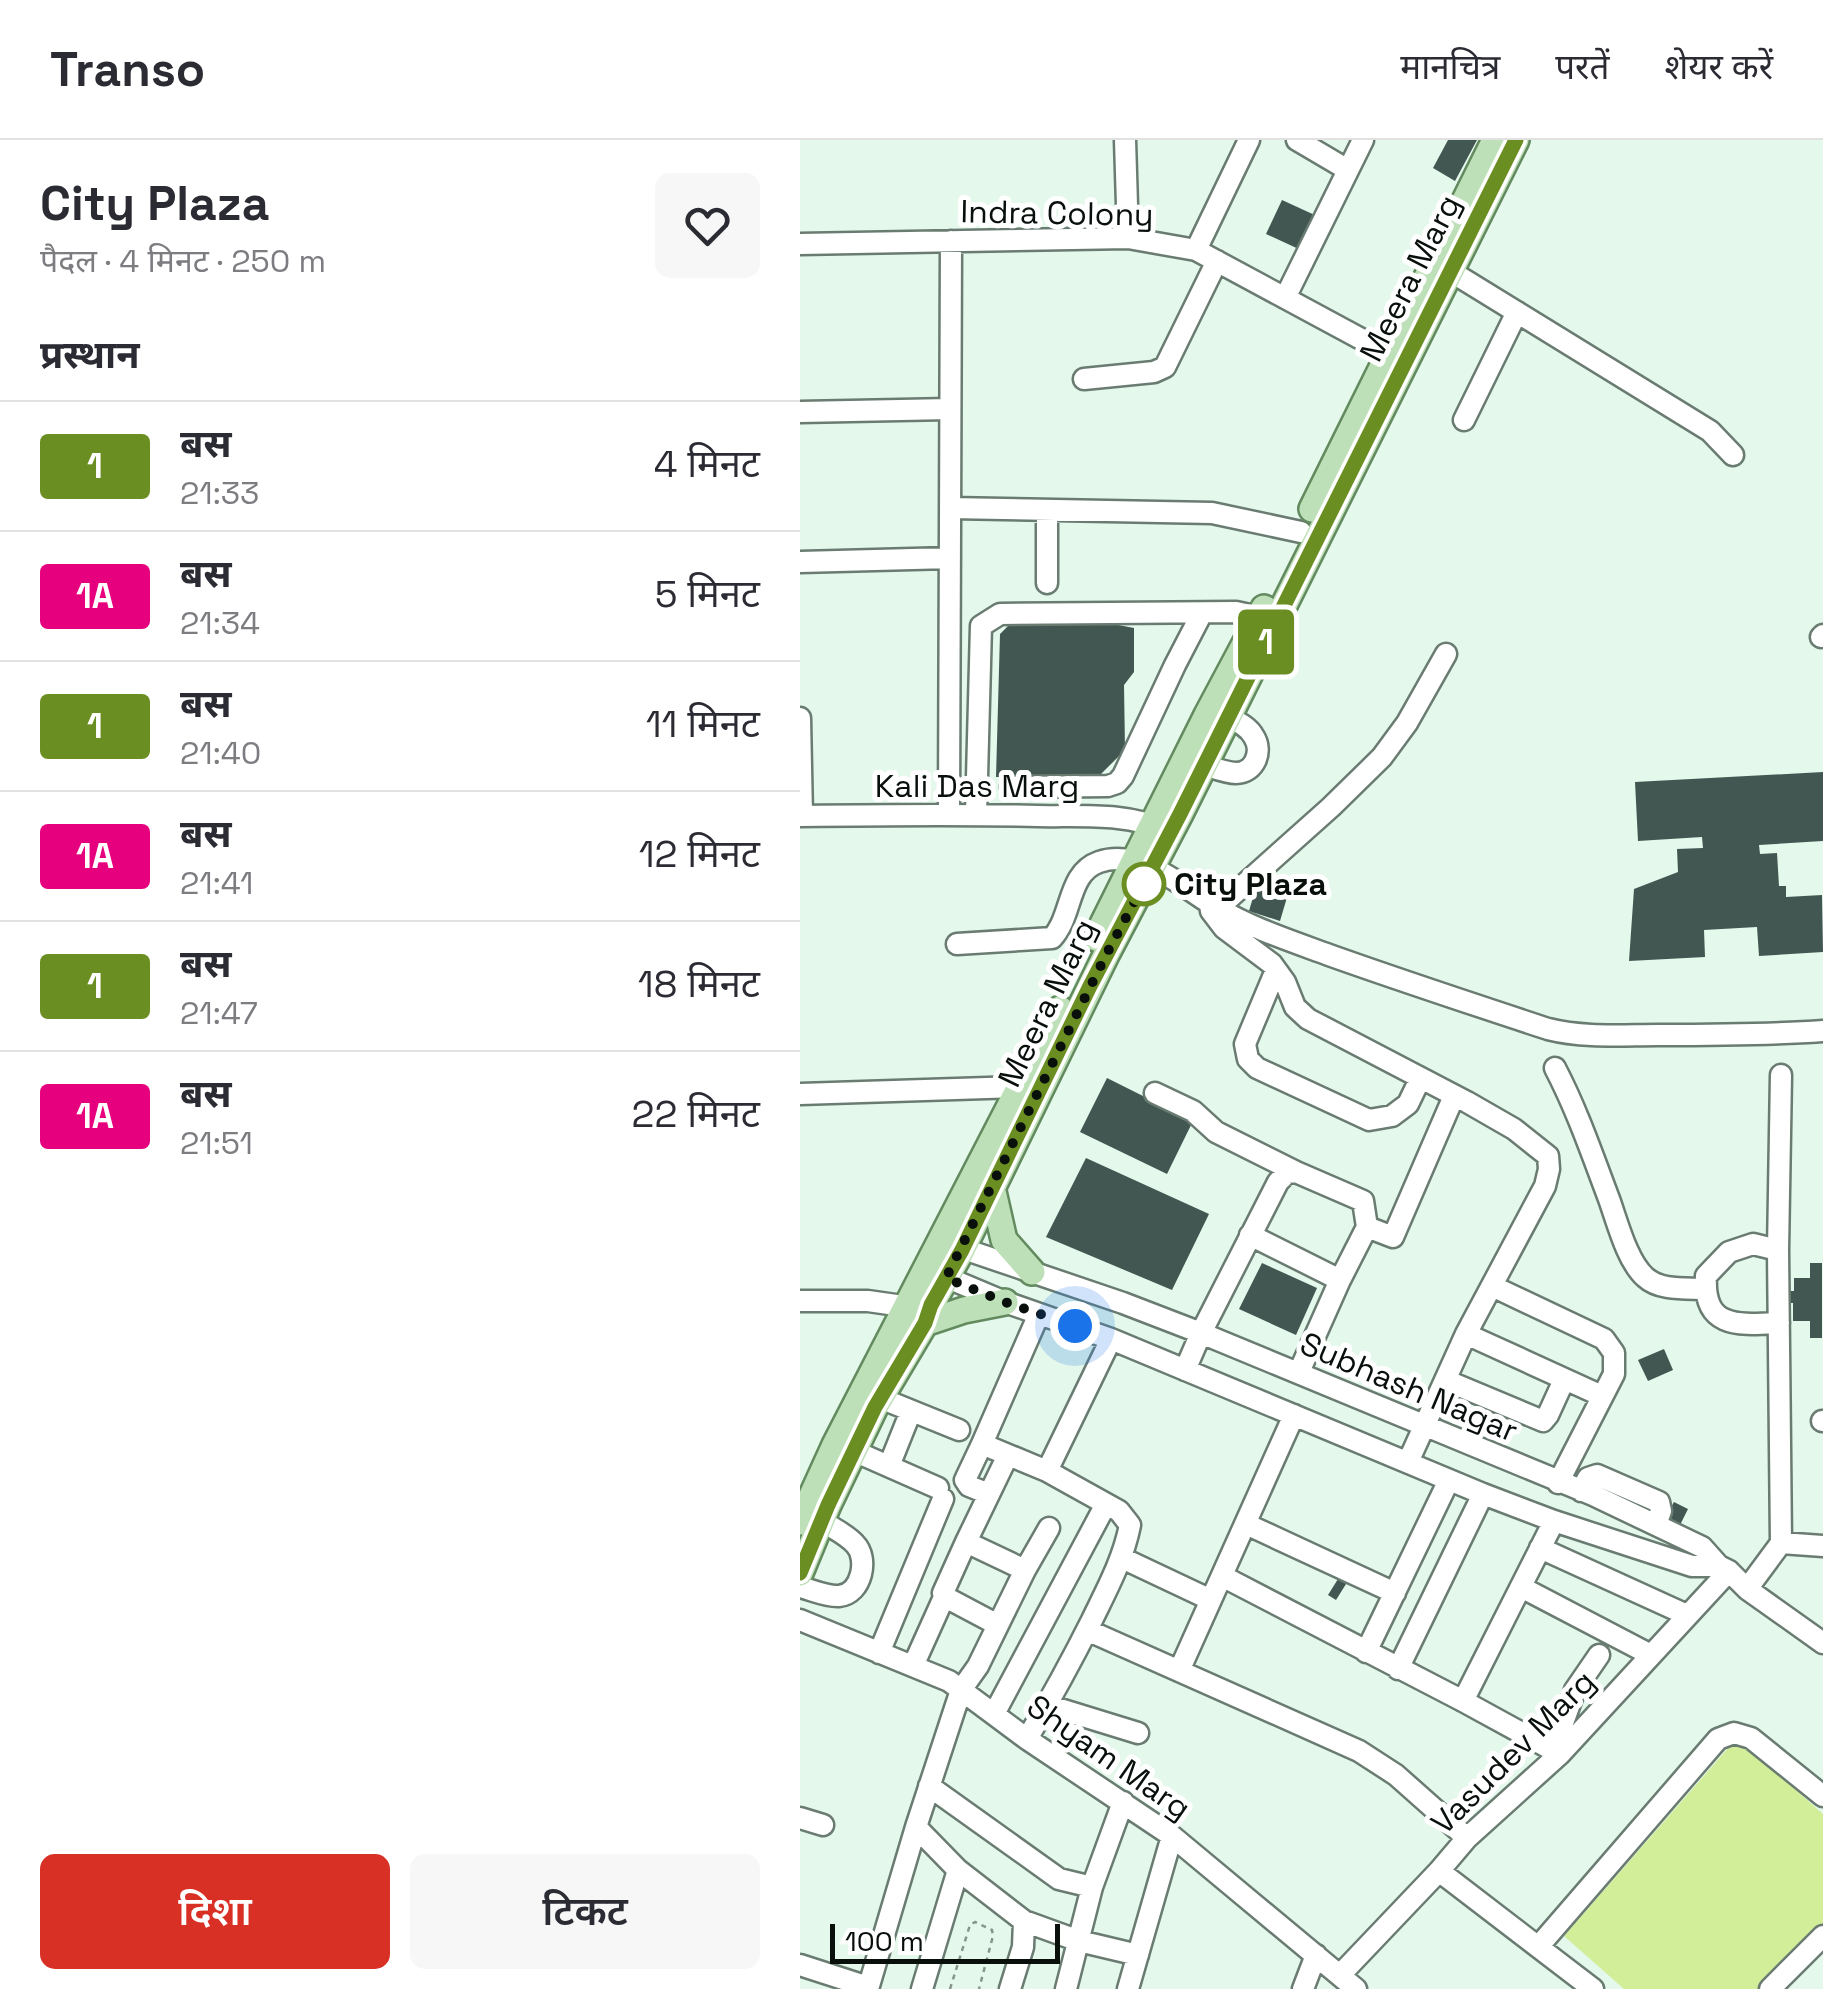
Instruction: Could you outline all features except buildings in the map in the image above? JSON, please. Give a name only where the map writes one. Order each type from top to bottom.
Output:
[{"type":"main road","name":"Meera Marg","points":[[1161,828],[1204,766],[1228,717],[1495,140]]},
{"type":"main road","name":"Meera Marg","points":[[952,1245],[992,1187],[1106,955],[1206,715],[1396,358],[1450,271],[1516,140]]},
{"type":"main road","name":"Meera Marg","points":[[811,1521],[854,1451],[921,1313],[1020,1087],[1144,864]]},
{"type":"main road","points":[[992,1187],[1004,1240],[1032,1272]]},
{"type":"main road","points":[[921,1313],[1005,1302]]},
{"type":"main road","name":"Meera Marg","points":[[800,1573],[811,1521],[808,1487],[921,1313]]},
{"type":"street","points":[[1125,140],[1128,238]]},
{"type":"street","points":[[1196,250],[1250,140]]},
{"type":"street","points":[[1297,140],[1348,170]]},
{"type":"street","points":[[1285,298],[1362,140]]},
{"type":"street","name":"Indra Colony","points":[[800,244],[1128,238],[1196,250],[1396,358]]},
{"type":"street","points":[[949,814],[951,242]]},
{"type":"street","points":[[1084,379],[1154,372],[1165,367],[1217,261]]},
{"type":"street","points":[[1450,271],[1710,430],[1733,456]]},
{"type":"street","points":[[1464,420],[1517,312]]},
{"type":"street","points":[[800,412],[950,408]]},
{"type":"street","points":[[950,508],[1212,513],[1301,532]]},
{"type":"street","points":[[1047,510],[1047,584]]},
{"type":"street","points":[[800,562],[950,558]]},
{"type":"street","points":[[1011,788],[1117,783],[1124,776],[1202,612]]},
{"type":"street","points":[[976,815],[981,626],[989,620],[1000,614],[1236,612],[1259,617]]},
{"type":"street","points":[[1408,1462],[1466,1334],[1545,1186],[1548,1156],[1514,1129],[1308,1019],[1294,1007],[1276,970],[1224,928],[1211,911],[1213,905],[1331,807],[1382,757],[1446,654]]},
{"type":"street","points":[[1204,766],[1238,773],[1250,769],[1256,760],[1259,749],[1255,738],[1228,717]]},
{"type":"street","points":[[800,718],[801,816]]},
{"type":"street","points":[[976,784],[1007,782],[1011,788],[1012,815]]},
{"type":"street","name":"Kali Das Marg","points":[[801,816],[1112,817],[1161,828]]},
{"type":"street","points":[[958,944],[1052,938],[1061,929],[1078,878],[1088,867],[1102,860],[1144,864],[1235,918],[1567,1034],[1823,1031]]},
{"type":"street","points":[[1276,970],[1245,1044],[1248,1059],[1257,1068],[1369,1120],[1392,1116],[1408,1104],[1420,1079]]},
{"type":"street","points":[[1555,1068],[1642,1275],[1672,1288],[1705,1289]]},
{"type":"street","points":[[1747,1589],[1781,1543],[1781,1075]]},
{"type":"street","points":[[800,1094],[1020,1087]]},
{"type":"street","points":[[1156,1093],[1192,1111],[1216,1132],[1363,1201],[1367,1228],[1299,1372]]},
{"type":"street","points":[[1367,1228],[1392,1237],[1454,1096]]},
{"type":"street","points":[[1186,1370],[1278,1182],[1296,1172]]},
{"type":"street","points":[[1250,1235],[1340,1280]]},
{"type":"street","points":[[1778,1250],[1753,1244],[1729,1252],[1706,1276],[1705,1289],[1710,1310],[1726,1322],[1779,1322]]},
{"type":"street","name":"Subhash Nagar","points":[[952,1245],[1201,1333],[1656,1525],[1702,1547],[1747,1589],[1823,1643]]},
{"type":"street","points":[[936,1274],[1111,1338],[1554,1521],[1692,1566],[1724,1568]]},
{"type":"street","points":[[1492,1286],[1604,1338],[1614,1353],[1614,1374],[1558,1483]]},
{"type":"street","points":[[800,1300],[868,1302],[921,1313]]},
{"type":"street","points":[[989,1494],[969,1486],[965,1480],[1039,1314]]},
{"type":"street","points":[[1466,1334],[1602,1396]]},
{"type":"street","points":[[1047,1471],[1111,1338]]},
{"type":"street","points":[[1444,1380],[1543,1421],[1564,1380]]},
{"type":"street","points":[[880,1398],[958,1430]]},
{"type":"street","points":[[889,1466],[911,1411]]},
{"type":"street","points":[[1179,1670],[1294,1415]]},
{"type":"street","points":[[982,1444],[1047,1471],[1118,1511],[1130,1525],[1122,1558],[1028,1739]]},
{"type":"street","points":[[854,1451],[941,1493],[879,1653]]},
{"type":"street","points":[[912,1666],[1008,1455]]},
{"type":"street","points":[[1366,1652],[1449,1480]]},
{"type":"street","points":[[1398,1669],[1482,1494]]},
{"type":"street","points":[[994,1714],[1106,1504]]},
{"type":"street","points":[[800,1587],[842,1596],[854,1588],[862,1565],[859,1548],[852,1540],[811,1521]]},
{"type":"street","points":[[1463,1701],[1554,1521]]},
{"type":"street","points":[[1246,1524],[1395,1593]]},
{"type":"street","points":[[800,1965],[868,1988],[961,1690],[978,1666],[1024,1570],[1049,1528]]},
{"type":"street","points":[[966,1542],[1024,1570]]},
{"type":"street","points":[[1781,1543],[1823,1546]]},
{"type":"street","points":[[1540,1548],[1687,1616]]},
{"type":"street","points":[[1122,1558],[1211,1600]]},
{"type":"street","name":"Vasudev Marg","points":[[1348,1982],[1467,1838],[1650,1655],[1724,1568]]},
{"type":"street","points":[[1222,1576],[1556,1752],[1575,1690],[1598,1655]]},
{"type":"street","points":[[1521,1587],[1650,1655]]},
{"type":"street","points":[[945,1596],[998,1625]]},
{"type":"street","name":"Shyam Marg","points":[[800,1620],[949,1681],[1172,1836],[1348,1982]]},
{"type":"street","points":[[1087,1630],[1359,1751],[1396,1775],[1467,1838]]},
{"type":"street","points":[[1047,1705],[1138,1733]]},
{"type":"street","points":[[1538,1947],[1718,1739],[1734,1733],[1751,1738],[1823,1796]]},
{"type":"street","points":[[930,1786],[1059,1879],[1092,1887]]},
{"type":"street","points":[[1066,1989],[1092,1887],[1123,1802]]},
{"type":"street","points":[[800,1818],[823,1825]]},
{"type":"street","points":[[916,1826],[958,1870],[1024,1921],[1138,1955]]},
{"type":"street","points":[[1128,1989],[1172,1836]]},
{"type":"street","points":[[922,1989],[958,1870]]},
{"type":"street","points":[[1439,1871],[1593,1989]]},
{"type":"street","points":[[1010,1989],[1023,1947],[1024,1921]]},
{"type":"street","points":[[1770,1989],[1823,1936]]},
{"type":"street","points":[[1303,1989],[1316,1956]]},
{"type":"path","points":[[950,1989],[974,1922],[992,1930],[994,1936],[979,1989]]},
{"type":"green space","points":[[1737,1738],[1823,1814],[1823,1925],[1767,1989],[1624,1989],[1564,1936]]},
{"type":"bus line","name":"1","points":[[800,1573],[875,1407],[925,1323],[962,1250],[1090,986],[1180,814],[1516,140]]},
{"type":"place","name":"City Plaza","points":[[1144,884]]},
{"type":"route","points":[[1075,1326],[946,1278],[1144,884]]}]
